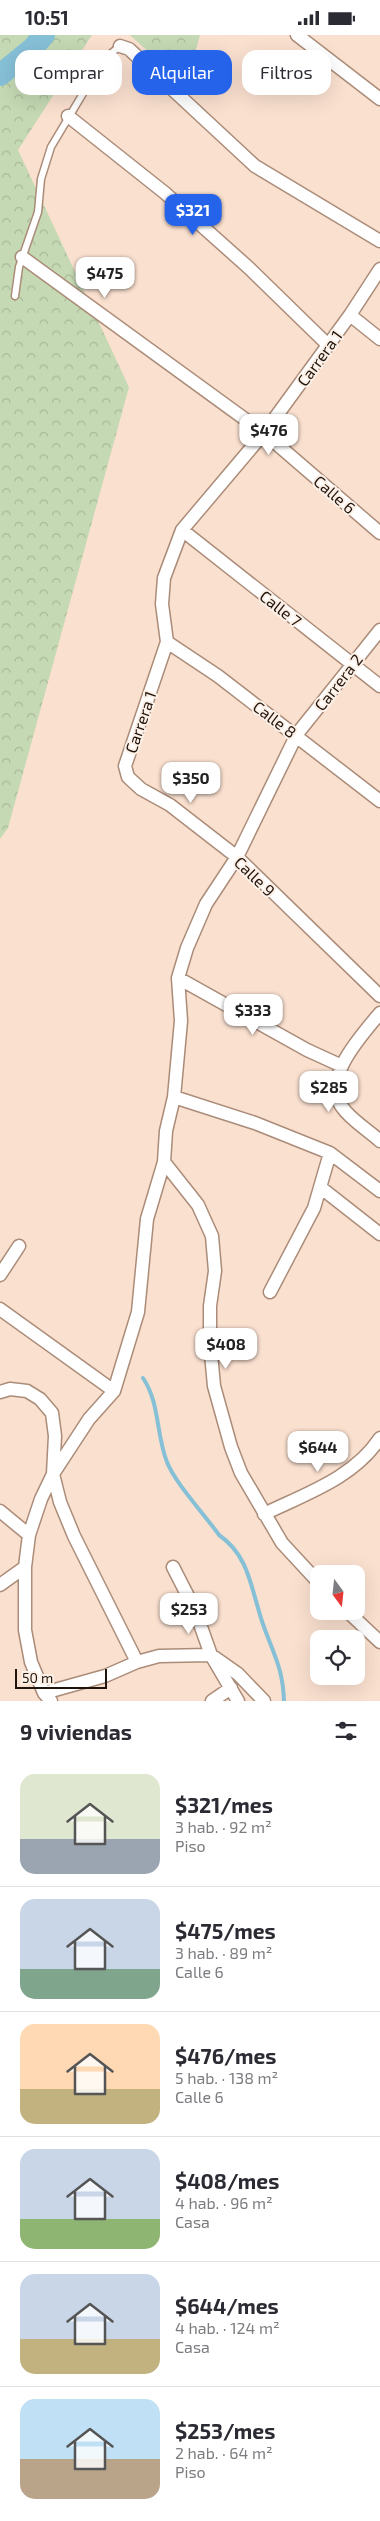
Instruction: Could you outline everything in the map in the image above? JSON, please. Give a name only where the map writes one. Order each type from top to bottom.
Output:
[{"type":"street","points":[[297,35],[380,99]]},
{"type":"street","points":[[120,46],[129,49],[255,166],[380,241]]},
{"type":"street","points":[[68,116],[165,193],[248,268],[328,345]]},
{"type":"street","name":"Calle 6","points":[[22,257],[264,433],[380,533]]},
{"type":"street","name":"Carrera 1","points":[[124,766],[167,642],[162,604],[164,578],[182,530],[264,433],[350,315],[380,269]]},
{"type":"street","points":[[350,315],[380,339]]},
{"type":"street","name":"Calle 7","points":[[182,530],[380,686]]},
{"type":"street","name":"Carrera 2","points":[[178,978],[195,924],[237,857],[297,735],[380,630]]},
{"type":"street","name":"Calle 8","points":[[167,642],[218,676],[297,735],[380,801]]},
{"type":"street","name":"Calle 9","points":[[124,766],[128,777],[141,789],[170,805],[237,857],[380,996]]},
{"type":"street","points":[[178,978],[307,1051],[342,1066]]},
{"type":"street","points":[[178,978],[181,1021],[174,1097],[166,1131],[164,1161],[147,1219],[138,1312],[114,1391],[89,1419],[53,1475],[41,1499],[29,1535],[24,1567],[25,1630],[30,1662],[48,1697],[105,1676],[136,1662],[159,1656],[211,1655],[238,1674],[264,1701]]},
{"type":"street","points":[[380,1013],[358,1039],[336,1077],[336,1092],[342,1107],[380,1141]]},
{"type":"street","points":[[174,1097],[255,1123],[330,1153],[380,1191]]},
{"type":"street","points":[[270,1292],[314,1208],[330,1153]]},
{"type":"street","points":[[164,1161],[198,1205],[212,1236],[215,1271],[210,1306],[210,1343],[214,1386],[231,1447],[241,1473],[282,1543],[310,1573]]},
{"type":"street","points":[[320,1187],[380,1234]]},
{"type":"street","points":[[0,1275],[19,1247]]},
{"type":"street","points":[[0,1309],[114,1391]]},
{"type":"street","points":[[0,1392],[10,1389],[28,1391],[40,1399],[52,1413],[55,1436],[53,1475],[60,1502],[74,1536],[136,1662]]},
{"type":"street","points":[[264,1514],[327,1485],[363,1457],[380,1437]]},
{"type":"street","points":[[0,1511],[29,1535]]},
{"type":"street","points":[[0,1585],[24,1567]]},
{"type":"street","points":[[174,1567],[195,1610],[211,1655],[238,1701]]},
{"type":"street","points":[[357,1620],[380,1642]]},
{"type":"street","points":[[212,1701],[231,1688]]},
{"type":"lane","points":[[14,296],[19,267],[38,212],[41,179],[51,147],[103,60],[120,46]]},
{"type":"green space","points":[[0,35],[92,35],[82,50],[15,50],[15,95],[53,95],[18,150],[129,387],[8,828],[0,839]]},
{"type":"green space","points":[[130,35],[200,35],[196,50],[146,50]]},
{"type":"waterway","points":[[0,75],[33,48],[44,35]]},
{"type":"waterway","points":[[143,1378],[152,1398],[161,1441],[171,1470],[219,1535],[238,1554],[249,1576],[264,1627],[280,1671],[284,1701]]}]
